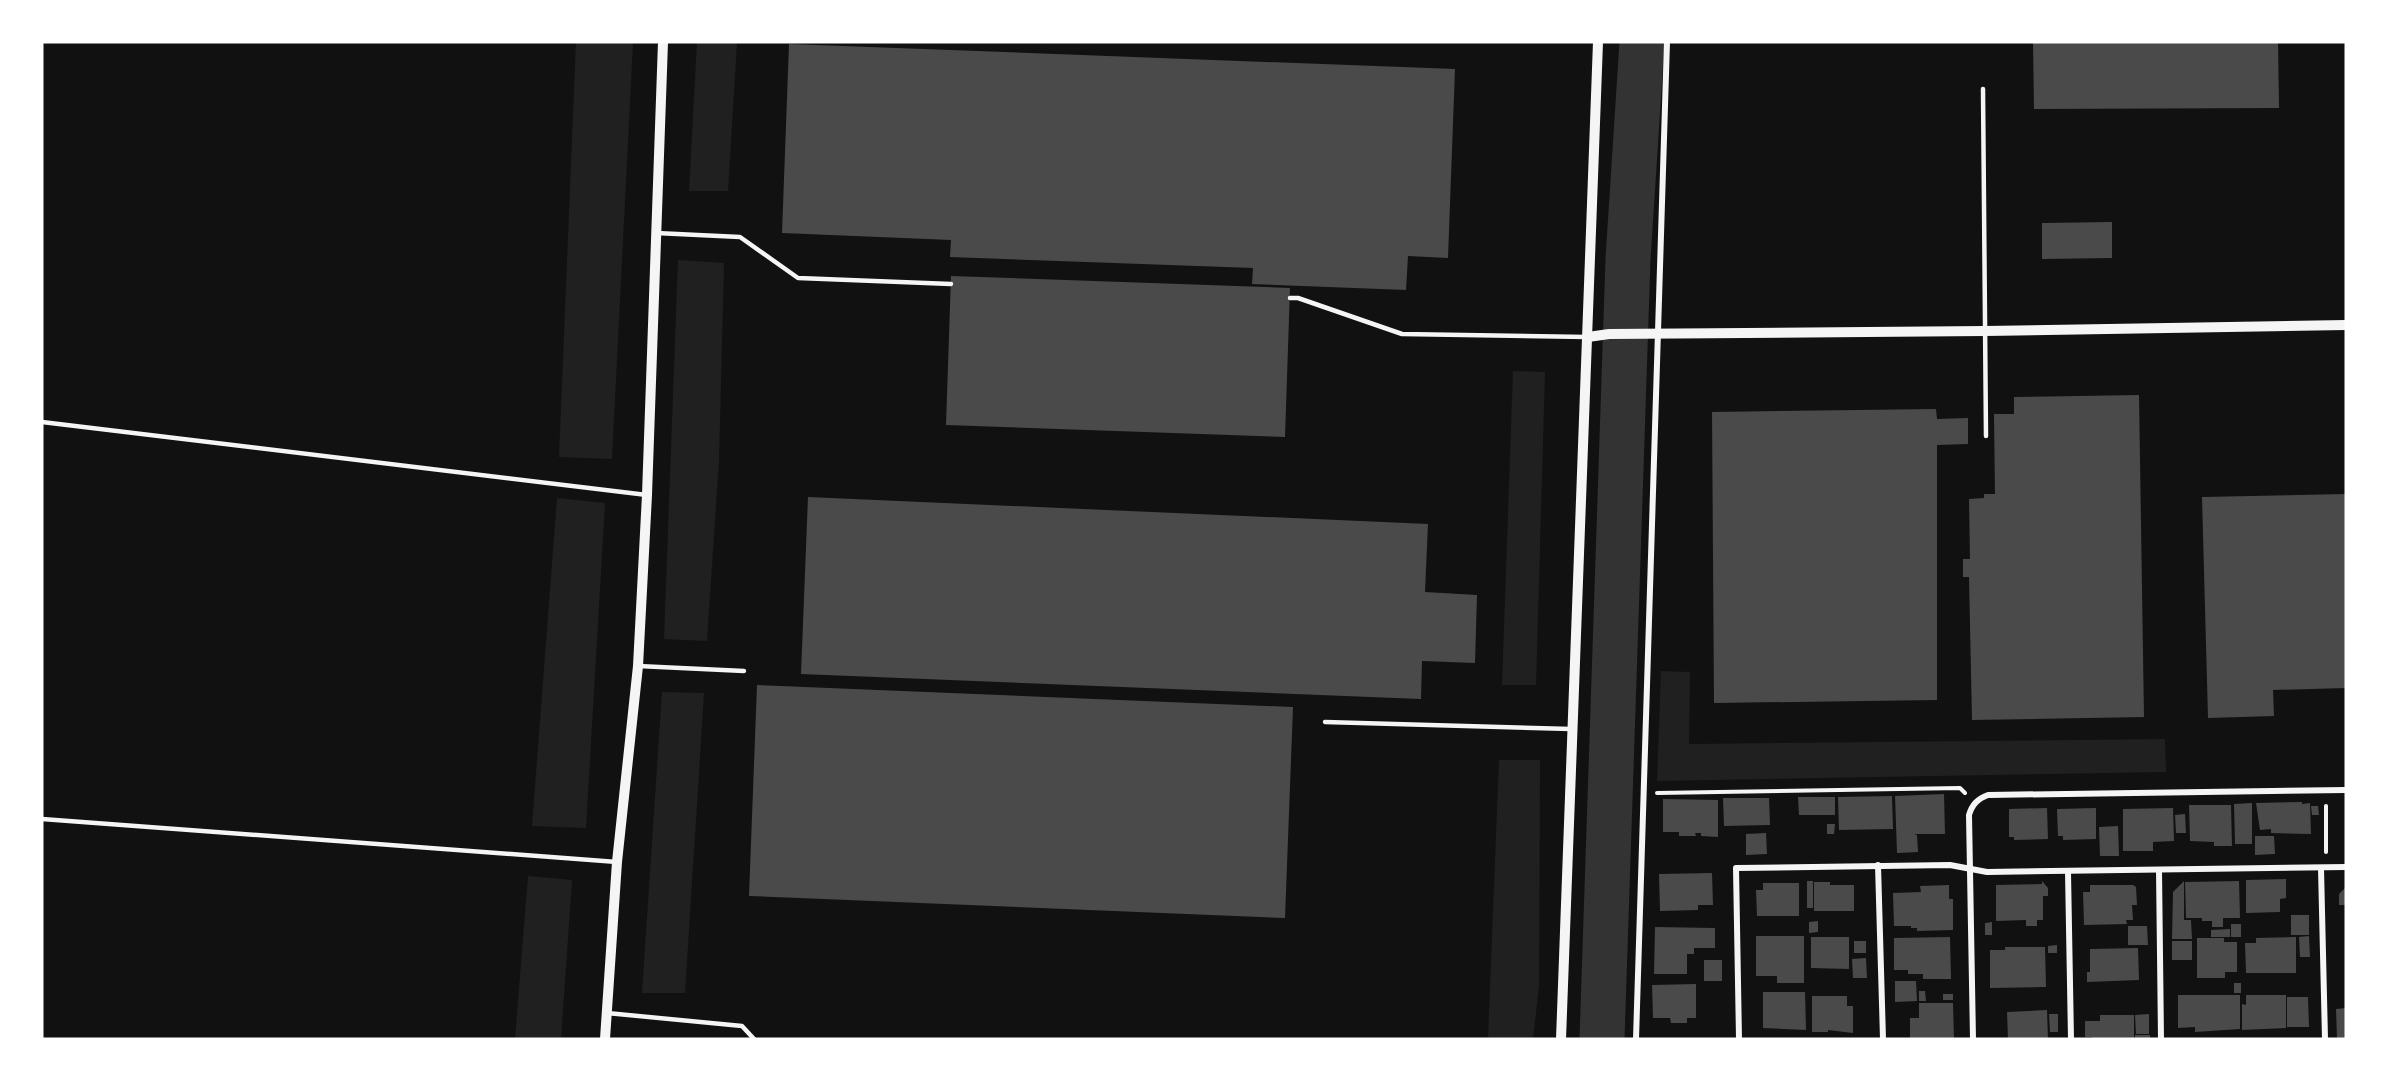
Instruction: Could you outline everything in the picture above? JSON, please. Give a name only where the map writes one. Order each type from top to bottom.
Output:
[{"type":"street","points":[[605,1039],[617,862],[638,666],[647,495],[663,42]]},
{"type":"street","points":[[1561,1039],[1598,42]]},
{"type":"street","points":[[1636,1039],[1654,334],[1668,42]]},
{"type":"street","points":[[1588,337],[1609,334],[2346,325]]},
{"type":"street","points":[[1972,1039],[1969,815],[1975,802],[1988,795],[2346,790]]},
{"type":"street","points":[[1878,865],[1883,1039]]},
{"type":"street","points":[[1739,1039],[1736,868],[1950,865],[1987,872],[2068,872],[2346,867]]},
{"type":"street","points":[[2324,868],[2325,1039]]},
{"type":"street","points":[[2158,870],[2161,1039]]},
{"type":"street","points":[[2068,872],[2071,1039]]},
{"type":"lane","points":[[1983,89],[1986,436]]},
{"type":"lane","points":[[656,233],[740,237],[798,278],[951,284]]},
{"type":"lane","points":[[1290,297],[1402,333],[1588,337]]},
{"type":"lane","points":[[42,422],[647,495]]},
{"type":"lane","points":[[638,666],[744,671]]},
{"type":"lane","points":[[1326,722],[1574,730]]},
{"type":"lane","points":[[42,819],[617,862]]},
{"type":"lane","points":[[607,1013],[742,1026],[754,1039]]},
{"type":"path","points":[[1644,793],[1960,788],[1975,802]]},
{"type":"path","points":[[2324,868],[2325,790]]},
{"type":"shaded area","points":[[576,42],[633,42],[612,459],[559,457]]},
{"type":"shaded area","points":[[697,42],[737,42],[728,191],[689,191]]},
{"type":"shaded area","points":[[678,260],[724,263],[719,460],[707,641],[664,639]]},
{"type":"shaded area","points":[[1513,371],[1545,372],[1536,685],[1502,685]]},
{"type":"shaded area","points":[[557,498],[605,503],[586,828],[532,826]]},
{"type":"shaded area","points":[[1661,671],[1690,672],[1689,744],[2165,739],[2166,772],[1657,781]]},
{"type":"shaded area","points":[[662,692],[704,693],[685,993],[642,993]]},
{"type":"shaded area","points":[[1499,760],[1540,760],[1539,986],[1533,1039],[1488,1039]]},
{"type":"shaded area","points":[[528,876],[572,880],[561,1039],[515,1039]]},
{"type":"building","points":[[2033,42],[2278,42],[2279,108],[2034,109]]},
{"type":"building","points":[[789,44],[1455,69],[1448,258],[1408,256],[1406,290],[1252,284],[1253,268],[950,257],[951,240],[782,233]]},
{"type":"building","points":[[2112,222],[2112,258],[2042,259],[2042,223]]},
{"type":"building","points":[[951,276],[1290,288],[1285,437],[946,425]]},
{"type":"building","points":[[2139,395],[2144,717],[1972,720],[1969,577],[1963,577],[1963,559],[1970,559],[1969,499],[1984,498],[1984,494],[1995,494],[1994,414],[2014,414],[2014,397]]},
{"type":"building","points":[[1936,409],[1937,419],[1968,418],[1968,444],[1937,445],[1937,700],[1714,703],[1712,412]]},
{"type":"building","points":[[2346,494],[2346,688],[2273,690],[2274,716],[2208,718],[2202,497]]},
{"type":"building","points":[[808,497],[1428,524],[1425,592],[1477,595],[1475,663],[1422,661],[1421,699],[801,674]]},
{"type":"building","points":[[757,685],[1293,707],[1285,918],[749,896]]},
{"type":"building","points":[[1944,794],[1945,834],[1914,834],[1917,835],[1918,852],[1897,853],[1895,796]]},
{"type":"building","points":[[1892,796],[1893,829],[1839,830],[1838,797]]},
{"type":"building","points":[[1798,797],[1835,797],[1835,815],[1799,815]]},
{"type":"building","points":[[1723,798],[1769,798],[1770,825],[1724,826]]},
{"type":"building","points":[[1663,799],[1718,800],[1718,837],[1701,836],[1701,833],[1695,833],[1696,836],[1679,836],[1679,832],[1663,832]]},
{"type":"building","points":[[2302,802],[2302,804],[2310,803],[2311,834],[2271,833],[2271,829],[2260,830],[2256,803]]},
{"type":"building","points":[[2252,803],[2252,844],[2235,844],[2234,804]]},
{"type":"building","points":[[2189,805],[2231,805],[2232,846],[2214,846],[2214,842],[2190,841]]},
{"type":"building","points":[[2311,806],[2318,806],[2319,815],[2312,815]]},
{"type":"building","points":[[2047,808],[2048,839],[2014,840],[2014,837],[2009,837],[2009,809]]},
{"type":"building","points":[[2096,808],[2096,839],[2063,840],[2063,836],[2058,836],[2057,809]]},
{"type":"building","points":[[2173,808],[2174,841],[2153,842],[2153,851],[2123,851],[2123,809]]},
{"type":"building","points":[[2185,814],[2186,833],[2176,833],[2175,815]]},
{"type":"building","points":[[1827,824],[1835,824],[1834,834],[1827,834]]},
{"type":"building","points":[[2118,826],[2119,856],[2100,856],[2099,827]]},
{"type":"building","points":[[1766,833],[1767,854],[1746,855],[1746,834]]},
{"type":"building","points":[[2255,836],[2274,836],[2275,854],[2255,855]]},
{"type":"building","points":[[1712,873],[1713,905],[1698,905],[1698,910],[1660,911],[1659,874]]},
{"type":"building","points":[[2286,879],[2286,898],[2280,899],[2280,912],[2246,913],[2246,880]]},
{"type":"building","points":[[1807,881],[1813,881],[1813,908],[1807,908]]},
{"type":"building","points":[[2042,881],[2048,888],[2048,896],[2043,896],[2043,920],[2037,920],[2037,926],[2026,926],[2026,920],[1996,921],[1996,885],[2042,884]]},
{"type":"building","points":[[2184,881],[2184,920],[2191,920],[2192,939],[2172,939],[2173,892]]},
{"type":"building","points":[[2239,881],[2240,918],[2223,918],[2223,927],[2212,927],[2212,921],[2202,921],[2202,918],[2186,918],[2185,882]]},
{"type":"building","points":[[1814,882],[1854,885],[1854,911],[1814,911]]},
{"type":"building","points":[[1763,883],[1799,883],[1799,916],[1757,916],[1756,890],[1763,890]]},
{"type":"building","points":[[1949,885],[1949,899],[1953,899],[1953,930],[1917,931],[1917,928],[1911,928],[1911,926],[1894,926],[1893,893],[1921,892],[1920,886]]},
{"type":"building","points":[[2090,885],[2133,885],[2136,887],[2137,905],[2132,905],[2133,920],[2126,920],[2127,924],[2084,925],[2083,892],[2090,892]]},
{"type":"building","points":[[2346,887],[2346,905],[2339,905],[2339,894]]},
{"type":"building","points":[[2291,915],[2309,915],[2309,935],[2291,935]]},
{"type":"building","points":[[1818,921],[1818,932],[1809,933],[1809,922]]},
{"type":"building","points":[[1992,922],[1992,935],[1985,935],[1985,923]]},
{"type":"building","points":[[2231,924],[2241,924],[2241,937],[2231,937]]},
{"type":"building","points":[[2128,926],[2147,926],[2148,945],[2128,945]]},
{"type":"building","points":[[1655,927],[1715,928],[1715,948],[1694,948],[1694,954],[1687,954],[1687,974],[1654,974]]},
{"type":"building","points":[[2230,929],[2230,937],[2211,937],[2211,930]]},
{"type":"building","points":[[1756,936],[1804,936],[1804,983],[1777,983],[1777,976],[1756,976]]},
{"type":"building","points":[[2309,936],[2310,957],[2300,957],[2299,937]]},
{"type":"building","points":[[1811,937],[1849,937],[1849,969],[1811,968]]},
{"type":"building","points":[[1950,937],[1951,979],[1923,979],[1923,974],[1908,974],[1908,970],[1894,970],[1894,938]]},
{"type":"building","points":[[2296,937],[2296,973],[2246,973],[2245,943],[2256,943],[2256,938]]},
{"type":"building","points":[[2197,938],[2224,938],[2224,942],[2237,942],[2237,972],[2225,972],[2225,978],[2197,978]]},
{"type":"building","points":[[1854,941],[1866,941],[1866,953],[1854,953]]},
{"type":"building","points":[[2172,941],[2192,941],[2192,960],[2172,960]]},
{"type":"building","points":[[2057,945],[2057,953],[2048,953],[2048,946]]},
{"type":"building","points":[[2005,947],[2045,947],[2046,987],[1990,988],[1990,950],[2005,950]]},
{"type":"building","points":[[2138,948],[2139,980],[2087,982],[2087,972],[2090,972],[2090,949]]},
{"type":"building","points":[[1866,958],[1867,978],[1853,978],[1852,959]]},
{"type":"building","points":[[1704,960],[1722,960],[1722,981],[1704,981]]},
{"type":"building","points":[[1895,981],[1916,981],[1917,1001],[1895,1002]]},
{"type":"building","points":[[2234,983],[2241,983],[2241,993],[2234,993]]},
{"type":"building","points":[[1696,984],[1696,1018],[1687,1018],[1687,1023],[1671,1023],[1670,1018],[1653,1018],[1652,985]]},
{"type":"building","points":[[1919,991],[1925,991],[1926,1001],[1919,1001]]},
{"type":"building","points":[[1763,992],[1805,992],[1806,1030],[1763,1028]]},
{"type":"building","points":[[1943,994],[1953,994],[1953,1000],[1943,1000]]},
{"type":"building","points":[[2178,995],[2240,995],[2240,1029],[2195,1032],[2195,1027],[2178,1028]]},
{"type":"building","points":[[2246,995],[2286,995],[2286,1028],[2242,1030],[2242,1004],[2246,1005]]},
{"type":"building","points":[[1812,996],[1847,996],[1847,1006],[1853,1006],[1853,1033],[1828,1030],[1828,1032],[1812,1032]]},
{"type":"building","points":[[2287,997],[2308,997],[2309,1027],[2287,1027]]},
{"type":"building","points":[[1919,1003],[1953,1003],[1954,1039],[1910,1039],[1910,1018],[1919,1018]]},
{"type":"building","points":[[2346,1008],[2346,1039],[2337,1039],[2336,1009]]},
{"type":"building","points":[[2047,1010],[2048,1039],[2008,1039],[2007,1012]]},
{"type":"building","points":[[2049,1014],[2058,1014],[2058,1032],[2050,1032]]},
{"type":"building","points":[[2149,1014],[2149,1034],[2136,1034],[2135,1015]]},
{"type":"building","points":[[2100,1015],[2134,1015],[2134,1039],[2085,1037],[2085,1021],[2100,1021]]},
{"type":"building","points":[[2135,1035],[2150,1035],[2150,1039],[2135,1039]]},
{"type":"waterway","points":[[1602,1039],[1628,259],[1642,42]]}]
